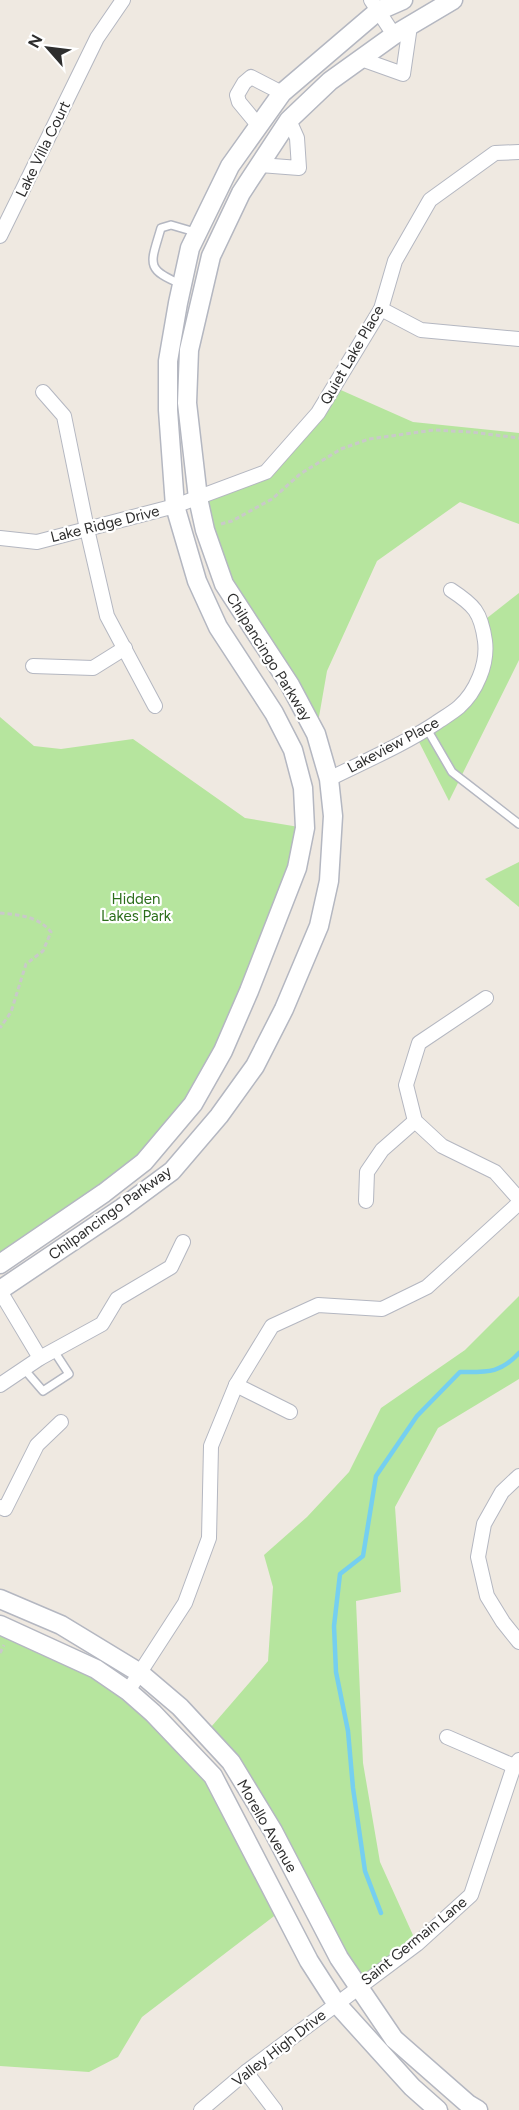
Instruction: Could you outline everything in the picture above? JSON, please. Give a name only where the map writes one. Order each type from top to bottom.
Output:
[{"type":"street","name":"Lake Villa Court","points":[[0,236],[97,38],[123,0]]},
{"type":"street","name":"Chilpancingo Parkway","points":[[0,1264],[104,1193],[144,1162],[193,1104],[223,1051],[297,868],[305,828],[303,788],[293,750],[274,713],[218,627],[197,581],[175,506],[168,410],[168,361],[190,248],[230,166],[282,93],[375,6],[403,0]]},
{"type":"street","name":"Chilpancingo Parkway","points":[[0,1291],[172,1171],[219,1116],[255,1066],[284,1009],[319,926],[329,881],[333,827],[329,779],[316,734],[290,686],[224,584],[205,530],[198,498],[187,403],[189,350],[211,256],[241,193],[290,120],[330,81],[402,30],[453,0]]},
{"type":"street","points":[[361,59],[404,74],[402,30],[375,6]]},
{"type":"street","points":[[258,125],[239,102],[237,95],[244,83],[251,77],[282,93]]},
{"type":"street","points":[[260,165],[299,168],[297,138],[290,120]]},
{"type":"street","name":"Quiet Lake Place","points":[[175,506],[266,472],[318,413],[381,309],[396,261],[430,200],[495,153],[519,152]]},
{"type":"street","points":[[381,309],[421,330],[519,339]]},
{"type":"street","points":[[43,392],[64,416],[107,616],[155,706]]},
{"type":"street","name":"Lake Ridge Drive","points":[[0,538],[37,542],[175,506]]},
{"type":"street","name":"Lakeview Place","points":[[329,779],[416,736],[459,708],[471,694],[485,658],[482,622],[477,610],[451,590]]},
{"type":"street","points":[[33,666],[93,668],[125,648]]},
{"type":"street","points":[[128,1691],[185,1603],[209,1538],[211,1446],[236,1385],[272,1326],[318,1305],[382,1309],[427,1287],[519,1201],[495,1172],[442,1146],[414,1121],[406,1085],[419,1043],[486,998]]},
{"type":"street","points":[[366,1201],[367,1172],[382,1150],[414,1121]]},
{"type":"street","points":[[0,1385],[40,1358],[102,1324],[117,1299],[171,1267],[183,1242]]},
{"type":"street","points":[[0,1291],[40,1358]]},
{"type":"street","points":[[236,1385],[290,1412]]},
{"type":"street","points":[[0,1507],[5,1509],[37,1445],[61,1422]]},
{"type":"street","points":[[519,1476],[502,1492],[484,1524],[478,1557],[487,1596],[519,1642]]},
{"type":"street","name":"Morello Avenue","points":[[0,1599],[61,1625],[140,1673],[180,1707],[231,1762],[273,1832],[339,1958],[357,1988],[394,2039],[468,2104],[478,2110]]},
{"type":"street","name":"Morello Avenue","points":[[0,1625],[96,1669],[128,1691],[153,1713],[213,1776],[309,1961],[336,2003],[412,2087],[438,2110]]},
{"type":"street","points":[[447,1737],[516,1763]]},
{"type":"street","name":"Saint Germain Lane","points":[[357,1988],[417,1944],[471,1895],[516,1763]]},
{"type":"street","name":"Valley High Drive","points":[[201,2110],[246,2072],[357,1988]]},
{"type":"street","points":[[246,2072],[275,2110]]},
{"type":"lane","points":[[182,284],[160,276],[154,268],[154,253],[161,228],[171,225],[198,232]]},
{"type":"lane","points":[[427,729],[452,772],[519,824]]},
{"type":"lane","points":[[24,1369],[43,1391],[69,1374],[54,1351]]},
{"type":"path","points":[[205,530],[232,521],[256,509],[283,491],[300,474],[348,445],[369,439],[434,430],[519,438]]},
{"type":"path","points":[[0,913],[25,916],[43,922],[51,932],[43,951],[26,964],[11,1012],[0,1028]]},
{"type":"green space","points":[[334,387],[413,422],[519,433],[519,524],[460,502],[377,561],[327,671],[316,734],[224,584],[198,498],[266,472]]},
{"type":"green space","points":[[519,593],[519,660],[449,801],[416,736],[459,708],[477,682],[482,622]]},
{"type":"green space","name":"Hidden Lakes Park","points":[[0,717],[34,746],[61,749],[133,739],[245,818],[305,828],[223,1051],[144,1162],[0,1264]]},
{"type":"green space","points":[[519,862],[519,907],[485,879]]},
{"type":"green space","points":[[519,1296],[519,1379],[438,1428],[395,1507],[401,1592],[356,1601],[363,1763],[380,1862],[417,1944],[357,1988],[205,1734],[268,1661],[273,1587],[264,1555],[307,1517],[349,1472],[381,1408],[465,1350]]},
{"type":"green space","points":[[0,1625],[96,1669],[213,1776],[282,1910],[142,2017],[118,2057],[89,2072],[0,2066]]},
{"type":"waterway","points":[[381,1913],[365,1871],[353,1788],[348,1731],[336,1672],[334,1626],[340,1574],[363,1556],[376,1476],[417,1416],[460,1372],[485,1372],[499,1368],[519,1353]]}]
